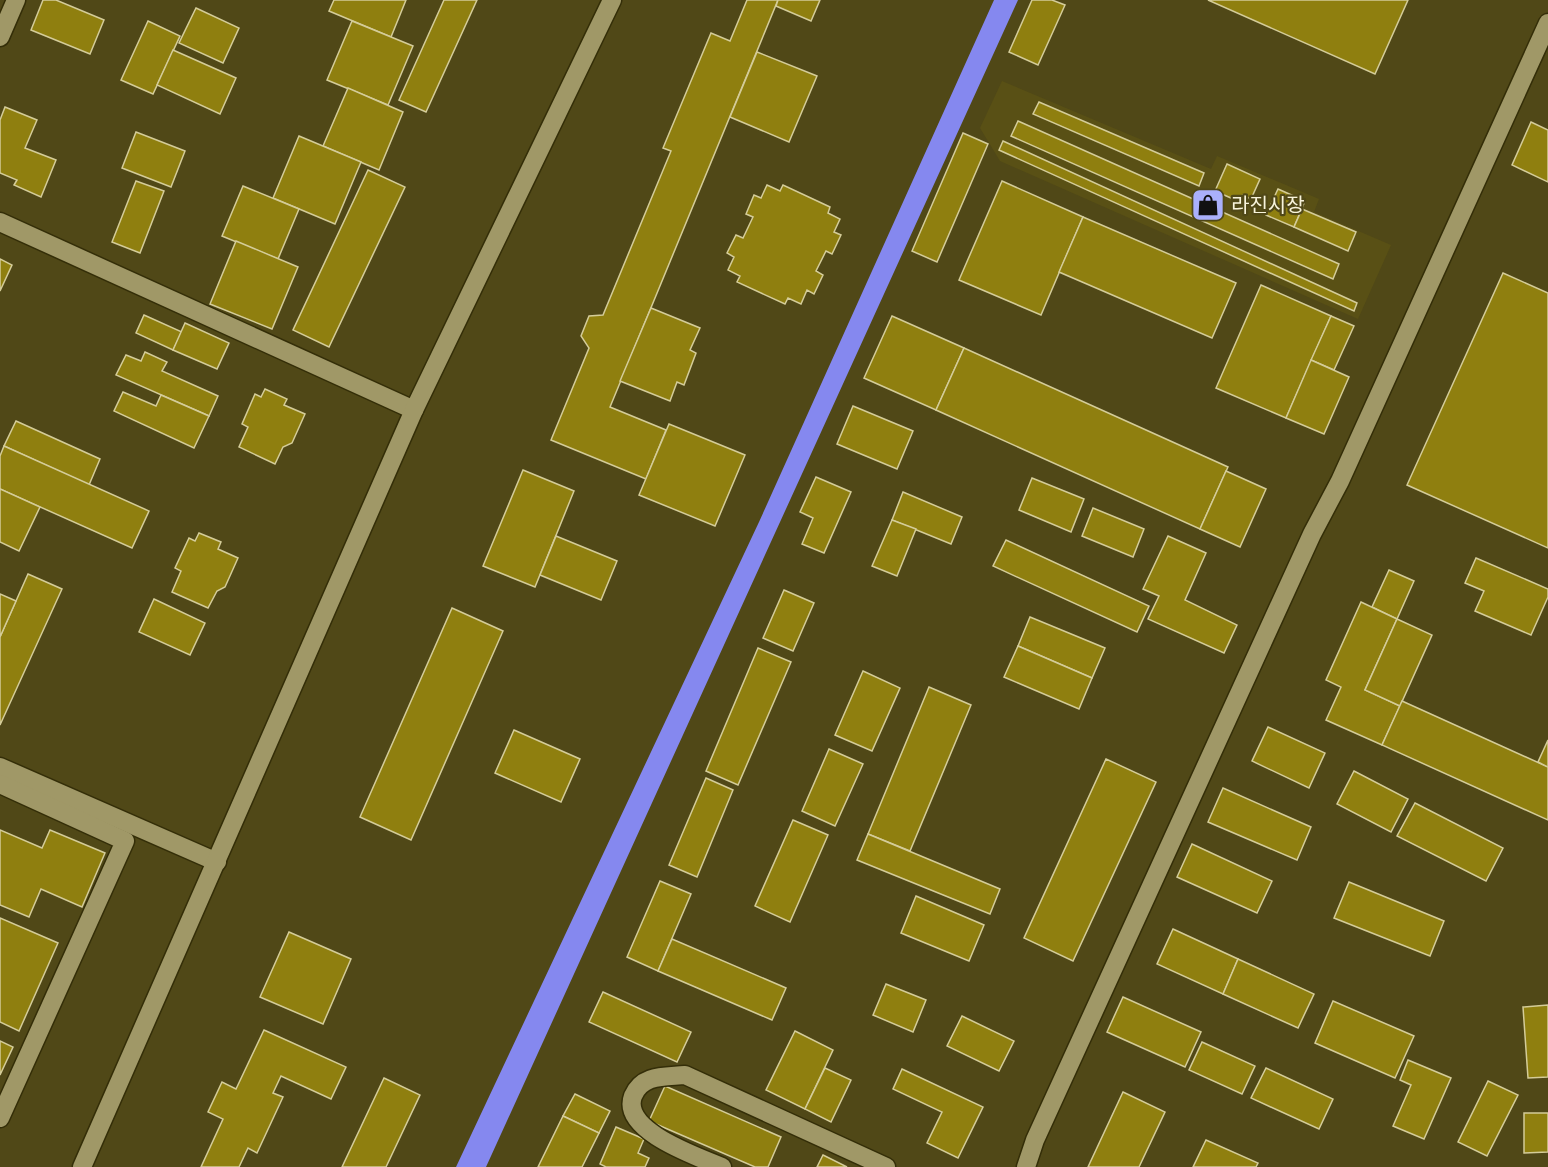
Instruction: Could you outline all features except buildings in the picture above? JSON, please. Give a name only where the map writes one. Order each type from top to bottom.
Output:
[{"type":"street","points":[[0,37],[16,0]]},
{"type":"street","points":[[82,1167],[414,410],[612,0]]},
{"type":"street","points":[[1026,1167],[1055,1097],[1312,534],[1340,481],[1548,23]]},
{"type":"street","points":[[0,222],[414,410]]},
{"type":"street","points":[[0,767],[217,862]]},
{"type":"street","points":[[0,784],[124,841],[0,1118]]},
{"type":"street","points":[[722,1167],[663,1141],[638,1122],[631,1100],[638,1086],[651,1078],[685,1075],[886,1167]]},
{"type":"shaded area","points":[[994,0],[1018,0],[486,1167],[456,1167],[759,522]]},
{"type":"shaded area","name":"라진시장","points":[[1002,81],[1211,169],[1217,156],[1319,199],[1314,212],[1391,245],[1358,319],[1000,161],[980,128]]},
{"type":"place","name":"라진시장","points":[[1208,205]]}]
